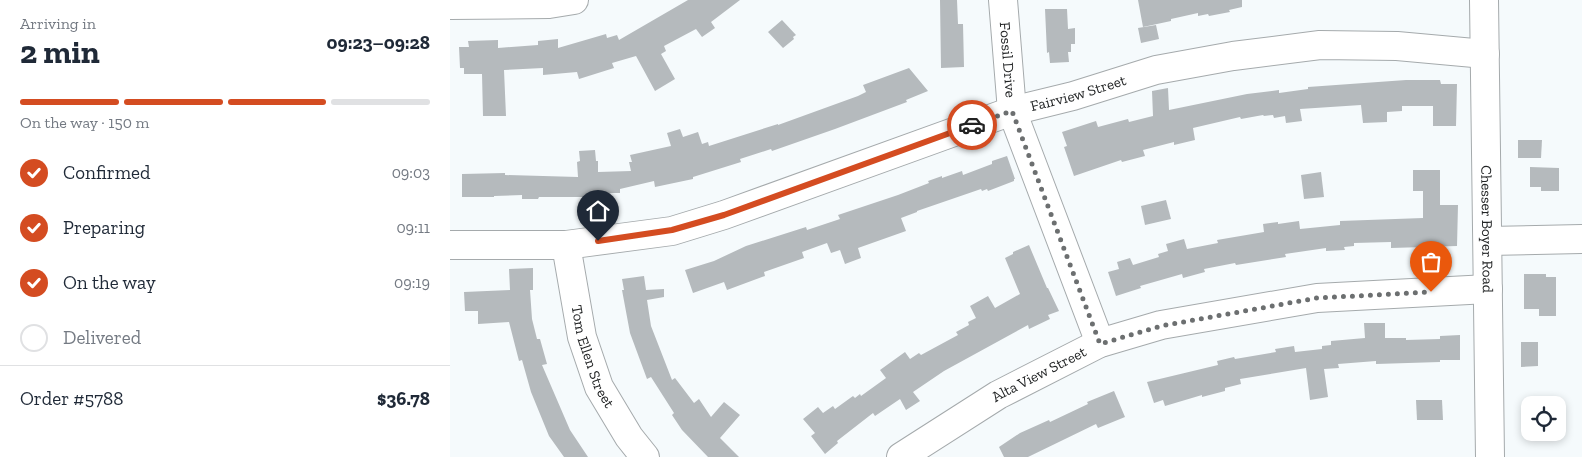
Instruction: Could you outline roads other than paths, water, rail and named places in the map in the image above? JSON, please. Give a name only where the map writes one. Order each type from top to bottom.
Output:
[{"type":"street","points":[[450,5],[549,4],[574,0]]},
{"type":"street","name":"Fossil Drive","points":[[1003,0],[1012,111],[1100,344]]},
{"type":"street","name":"Chesser Boyer Road","points":[[1484,0],[1490,457]]},
{"type":"street","name":"Fairview Street","points":[[450,245],[566,245],[672,230],[724,215],[1012,111],[1073,96],[1156,70],[1233,56],[1320,45],[1398,46],[1485,54]]},
{"type":"street","points":[[1488,241],[1582,239]]},
{"type":"street","name":"Tom Ellen Street","points":[[566,245],[582,337],[599,387],[629,436],[646,457]]},
{"type":"street","name":"Alta View Street","points":[[901,457],[998,395],[1100,344],[1161,326],[1317,298],[1488,289]]}]
